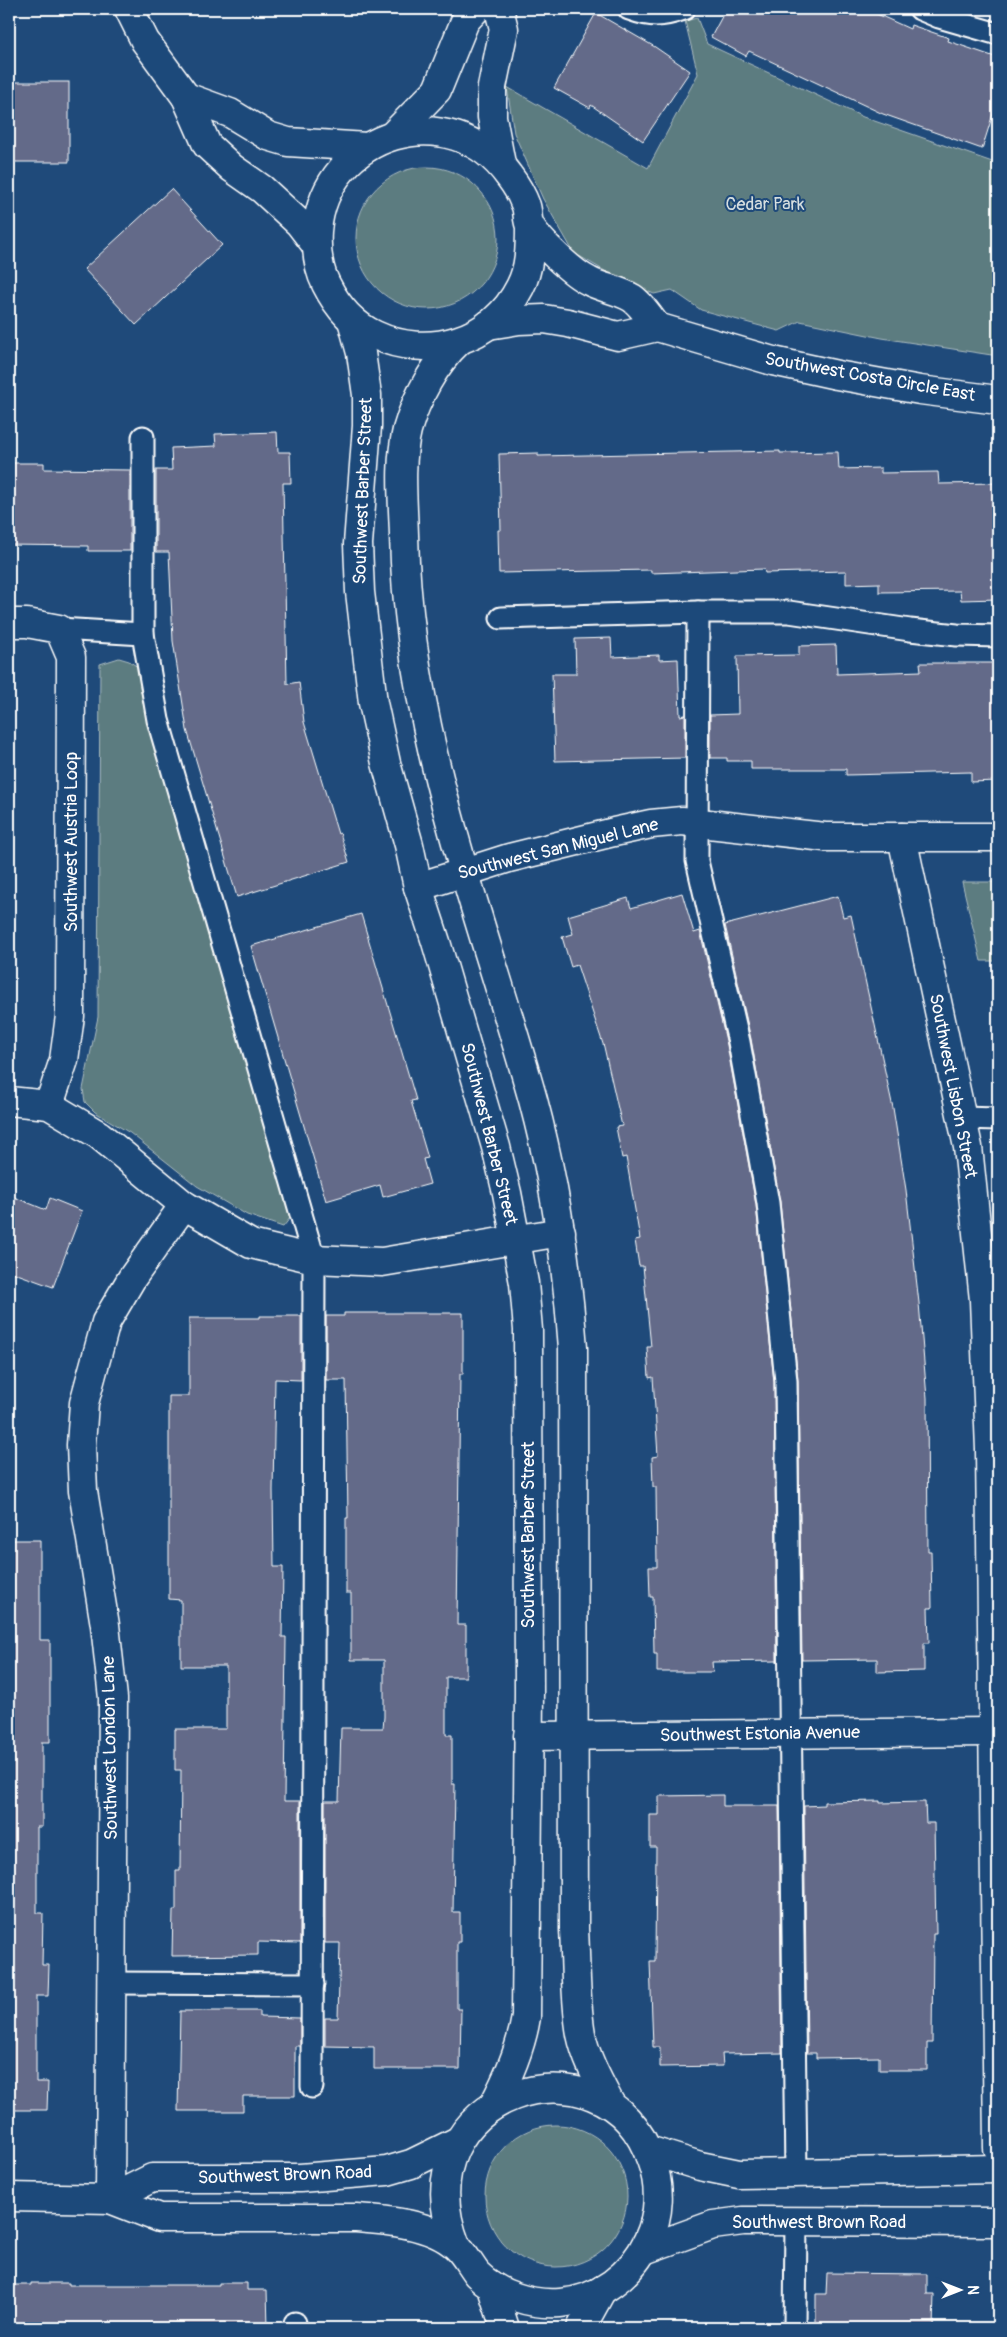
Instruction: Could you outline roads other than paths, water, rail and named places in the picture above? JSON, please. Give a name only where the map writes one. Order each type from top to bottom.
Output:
[{"type":"street","points":[[129,9],[145,41],[186,97],[207,145],[232,168],[262,188],[299,223],[316,245]]},
{"type":"street","points":[[393,135],[437,90],[465,21],[476,9]]},
{"type":"street","points":[[499,9],[504,28],[492,87],[492,116],[501,164]]},
{"type":"street","points":[[186,97],[230,113],[268,136],[288,142],[367,147]]},
{"type":"street","points":[[423,131],[444,133],[463,138],[501,164],[518,189],[526,206],[530,225],[530,248],[527,268],[520,286],[501,314],[488,326],[459,340],[440,346],[400,344],[372,334],[352,320],[332,296],[323,277],[316,245],[318,215],[324,197],[334,178],[347,163],[367,147],[393,135],[423,131]]},
{"type":"street","points":[[530,225],[564,263],[587,280],[632,298],[657,327]]},
{"type":"street","name":"Southwest Costa Circle East","points":[[488,326],[518,320],[544,319],[568,322],[618,336],[657,327],[772,361],[837,375],[920,390],[998,400]]},
{"type":"street","name":"Southwest Barber Street","points":[[352,320],[361,353],[367,395],[367,426],[358,544],[360,592],[371,693],[386,763],[409,845],[418,887],[496,1147],[524,1283],[528,1330],[526,2017],[523,2034],[507,2080],[493,2106]]},
{"type":"street","name":"Southwest Barber Street","points":[[459,340],[447,352],[431,377],[415,408],[407,432],[403,498],[410,634],[419,695],[433,759],[463,872],[533,1100],[549,1165],[561,1232],[568,1285],[572,1348],[575,1736],[574,1930],[578,2005],[581,2034],[588,2056],[610,2105]]},
{"type":"street","points":[[9,623],[26,623],[59,629]]},
{"type":"street","name":"Southwest Austria Loop","points":[[49,1105],[64,1060],[70,1016],[71,657],[59,629]]},
{"type":"street","name":"Southwest San Miguel Lane","points":[[418,887],[519,856],[651,824],[697,822],[825,837],[998,838]]},
{"type":"street","name":"Southwest Lisbon Street","points":[[902,837],[968,1147],[991,1300],[990,1450],[996,1732],[998,2148]]},
{"type":"street","points":[[9,1101],[49,1105],[99,1135],[184,1205],[251,1244],[314,1259],[382,1262],[561,1232]]},
{"type":"street","name":"Southwest London Lane","points":[[110,2199],[113,1698],[106,1625],[83,1491],[80,1444],[84,1403],[106,1322],[132,1278],[184,1205]]},
{"type":"street","name":"Southwest Estonia Avenue","points":[[528,1736],[996,1732]]},
{"type":"street","name":"Southwest Barber Street","points":[[551,2089],[580,2093],[610,2105],[626,2120],[648,2150],[655,2171],[658,2190],[655,2218],[644,2250],[626,2273],[602,2290],[576,2300],[539,2303],[507,2294],[491,2285],[479,2276],[456,2246],[447,2224],[444,2203],[448,2165],[458,2141],[471,2125],[493,2106],[512,2096],[531,2091],[551,2089]]},
{"type":"street","name":"Southwest Brown Road","points":[[110,2199],[152,2178],[300,2178],[387,2171],[411,2164],[458,2141]]},
{"type":"street","points":[[648,2150],[700,2166],[739,2174],[998,2170]]},
{"type":"street","name":"Southwest Brown Road","points":[[9,2197],[110,2199],[159,2218],[356,2218],[388,2220],[409,2224],[433,2233],[456,2246]]},
{"type":"street","name":"Southwest Brown Road","points":[[644,2250],[713,2225],[743,2221],[998,2222]]},
{"type":"street","name":"Southwest Barber Street","points":[[491,2285],[505,2328]]},
{"type":"street","name":"Southwest Barber Street","points":[[581,2328],[602,2290]]},
{"type":"lane","points":[[629,9],[644,14],[664,16],[684,9]]},
{"type":"lane","points":[[920,9],[939,17],[998,34]]},
{"type":"lane","points":[[143,437],[143,634],[158,720],[314,1259],[312,2087]]},
{"type":"lane","points":[[698,612],[697,861],[739,1042],[768,1203],[786,1381],[796,2173]]},
{"type":"lane","points":[[501,618],[698,612],[789,612],[910,630],[956,635],[998,636]]},
{"type":"lane","points":[[59,629],[143,634]]},
{"type":"lane","points":[[962,1118],[998,1118]]},
{"type":"lane","points":[[111,1983],[313,1984]]},
{"type":"lane","points":[[795,2328],[796,2221]]},
{"type":"park label","name":"Cedar Park","points":[[765,204]]}]
